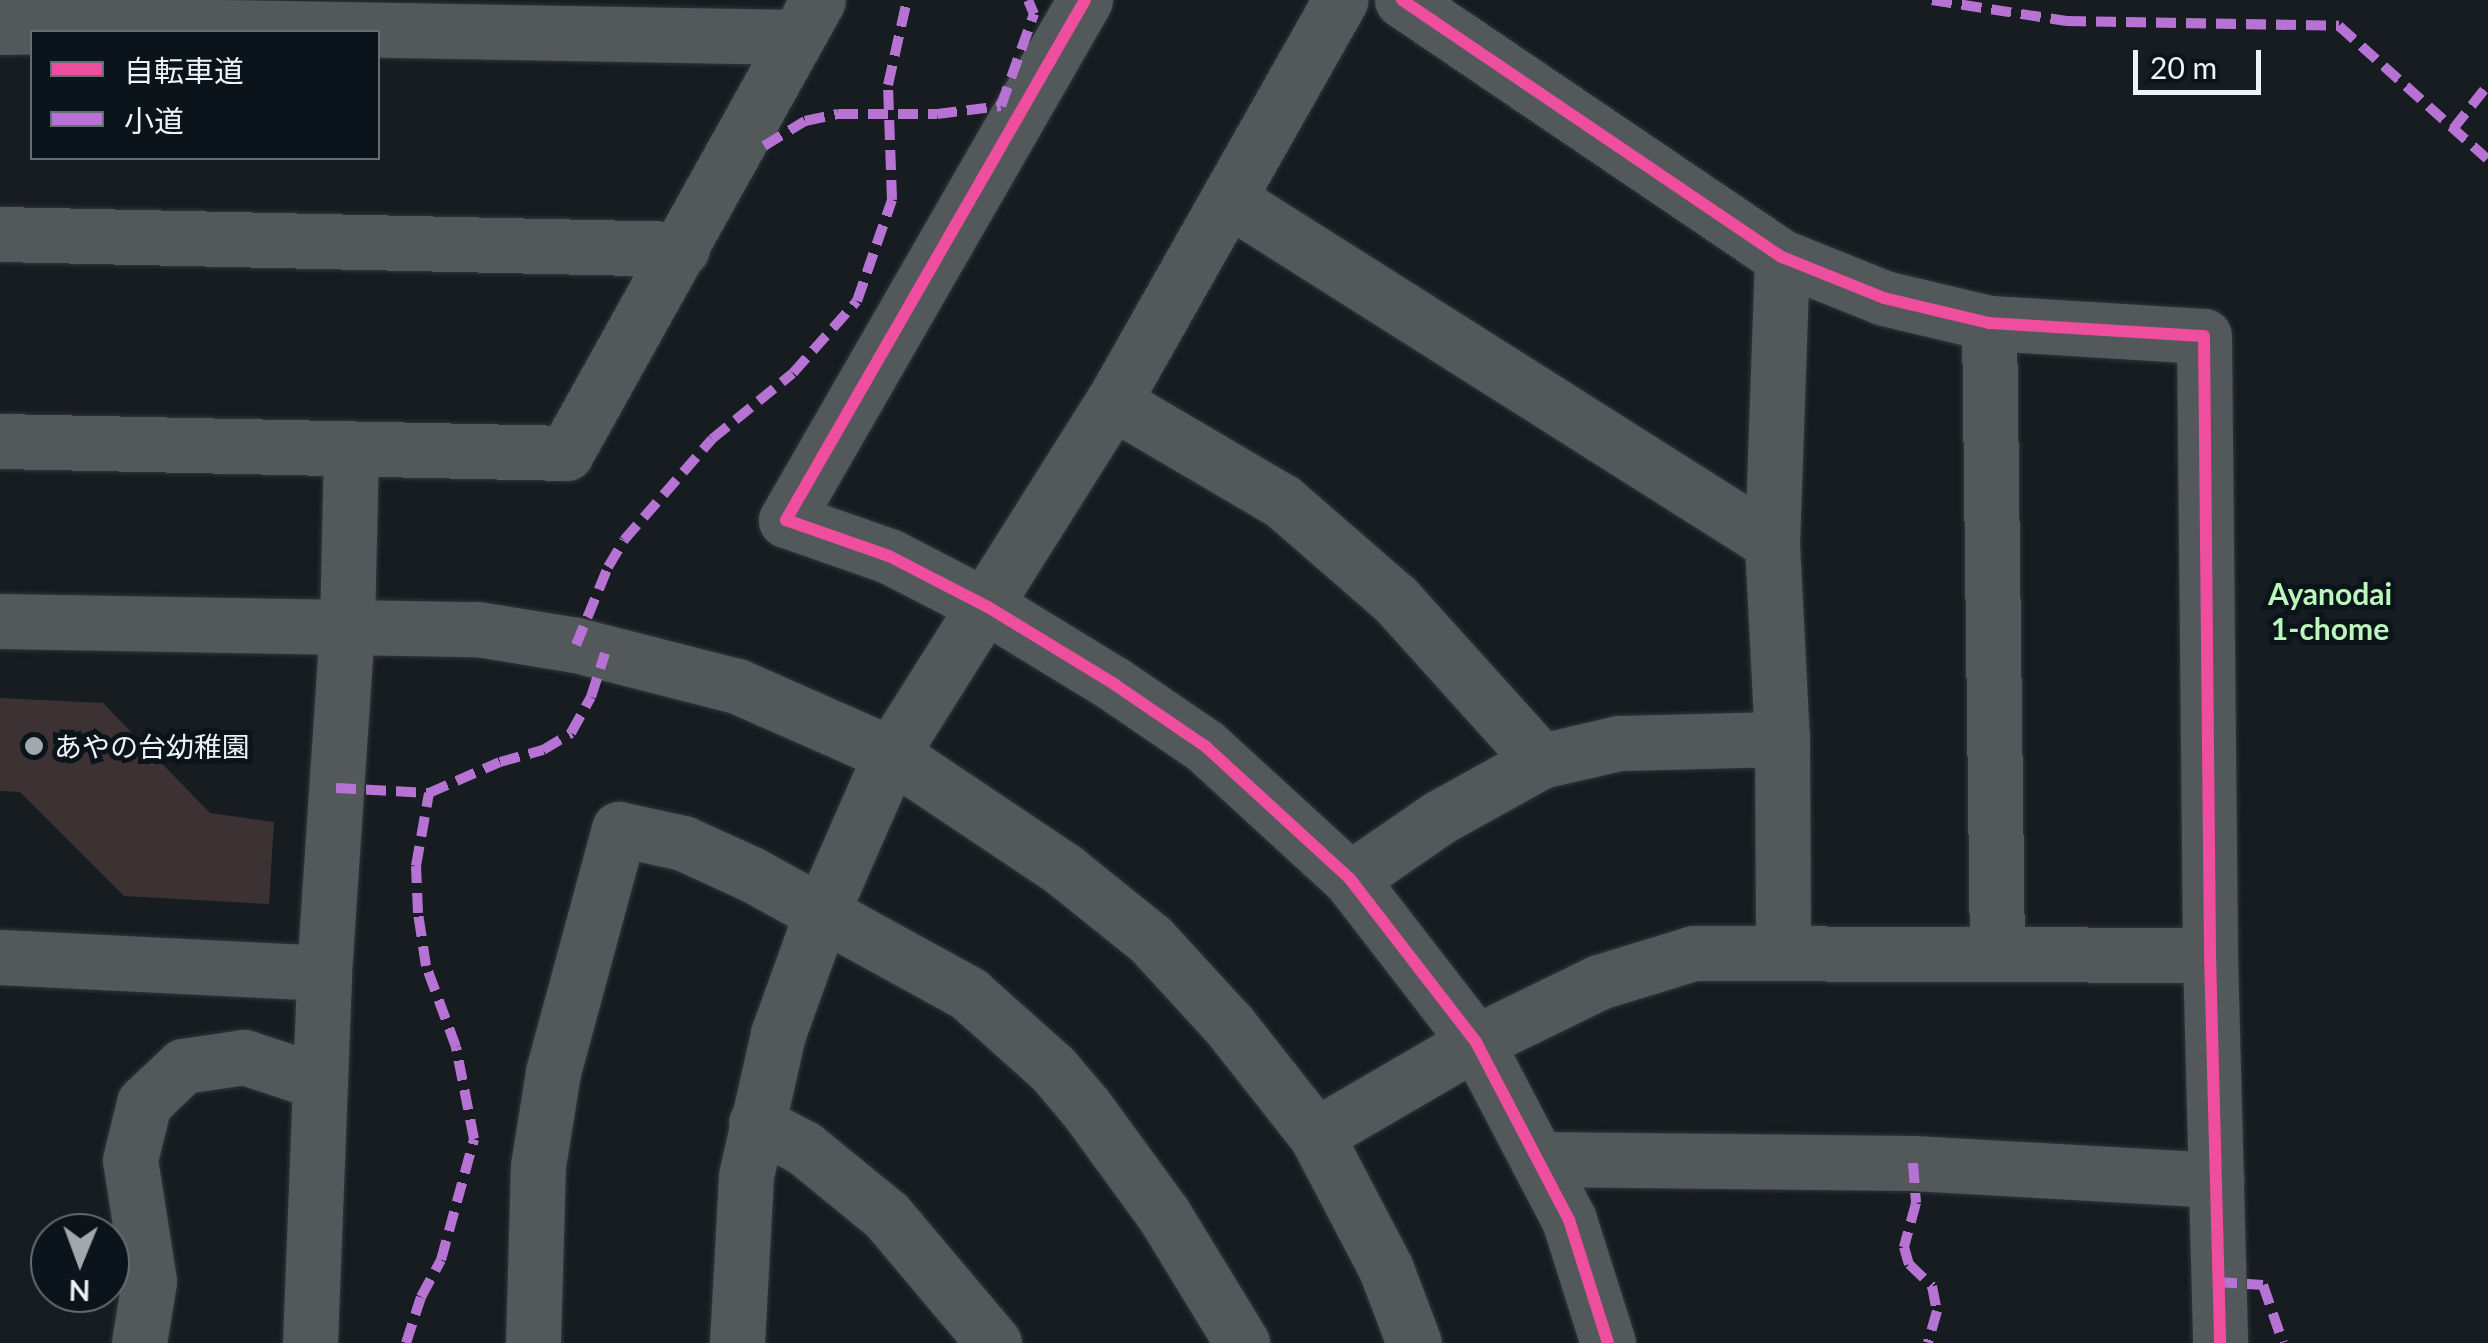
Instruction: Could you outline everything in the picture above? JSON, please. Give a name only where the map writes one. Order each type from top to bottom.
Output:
[{"type":"street","points":[[1085,0],[786,520],[890,556],[988,607],[1205,746],[1350,879],[1476,1042],[1569,1220],[1608,1343]]},
{"type":"street","points":[[737,1343],[746,1176],[778,1034],[822,909],[891,754],[988,607],[1113,402],[1340,0]]},
{"type":"street","points":[[1402,0],[1782,256],[1884,298],[1989,324],[2204,336],[2210,955],[2220,1343]]},
{"type":"street","points":[[0,27],[112,12],[807,18],[566,452],[0,442]]},
{"type":"street","points":[[1230,200],[1772,542]]},
{"type":"street","points":[[0,234],[682,248]]},
{"type":"street","points":[[1782,256],[1772,542],[1782,739],[1783,951]]},
{"type":"street","points":[[1989,324],[1997,954]]},
{"type":"street","points":[[1113,402],[1282,501],[1396,600],[1542,762]]},
{"type":"street","points":[[310,1343],[324,973],[348,626],[351,448]]},
{"type":"street","points":[[0,622],[477,629],[576,646],[736,686],[891,754],[980,809],[1151,940],[1229,1025],[1316,1135],[1386,1268],[1414,1343]]},
{"type":"street","points":[[1350,879],[1440,816],[1542,762],[1619,743],[1782,739]]},
{"type":"street","points":[[534,1343],[538,1166],[553,1072],[619,829],[683,844],[822,909],[931,976],[969,994],[1052,1068],[1128,1164],[1242,1343]]},
{"type":"street","points":[[1316,1135],[1476,1042],[1600,982],[1694,952],[2210,955]]},
{"type":"street","points":[[0,957],[324,973]]},
{"type":"street","points":[[139,1343],[149,1282],[130,1160],[144,1103],[184,1066],[244,1057],[320,1082]]},
{"type":"street","points":[[756,1123],[804,1148],[887,1216],[994,1343]]},
{"type":"street","points":[[1537,1159],[1913,1163],[2216,1180]]},
{"type":"building","points":[[0,698],[103,703],[210,813],[274,822],[269,904],[124,896],[20,792],[0,791]]},
{"type":"marked path","points":[[576,645],[608,567],[624,540],[712,439],[793,373],[857,301],[892,200],[888,85],[907,0]]},
{"type":"marked path","points":[[764,146],[805,121],[838,114],[937,114],[1001,106],[1034,14],[1028,0]]},
{"type":"marked path","points":[[1932,0],[2066,21],[2339,26],[2487,159]]},
{"type":"marked path","points":[[2453,129],[2488,85]]},
{"type":"marked path","points":[[336,788],[429,793],[500,762],[543,750],[571,733],[591,697],[605,653]]},
{"type":"marked path","points":[[406,1343],[421,1297],[441,1260],[474,1139],[456,1047],[426,966],[418,913],[416,866],[429,793]]},
{"type":"marked path","points":[[1913,1163],[1916,1203],[1904,1247],[1909,1264],[1932,1286],[1937,1311],[1928,1343]]},
{"type":"marked path","points":[[2217,1282],[2263,1285],[2283,1343]]},
{"type":"cycle path","points":[[1085,0],[786,520],[889,556],[988,607],[1114,684],[1205,746],[1350,879],[1476,1042],[1569,1220],[1608,1343]]},
{"type":"cycle path","points":[[1402,0],[1782,257],[1884,298],[1989,323],[2204,336],[2210,955],[2220,1343]]},
{"type":"place","name":"あやの台幼稚園","points":[[34,746]]},
{"type":"district","name":"Ayanodai 1-chome","points":[[2330,610]]}]
